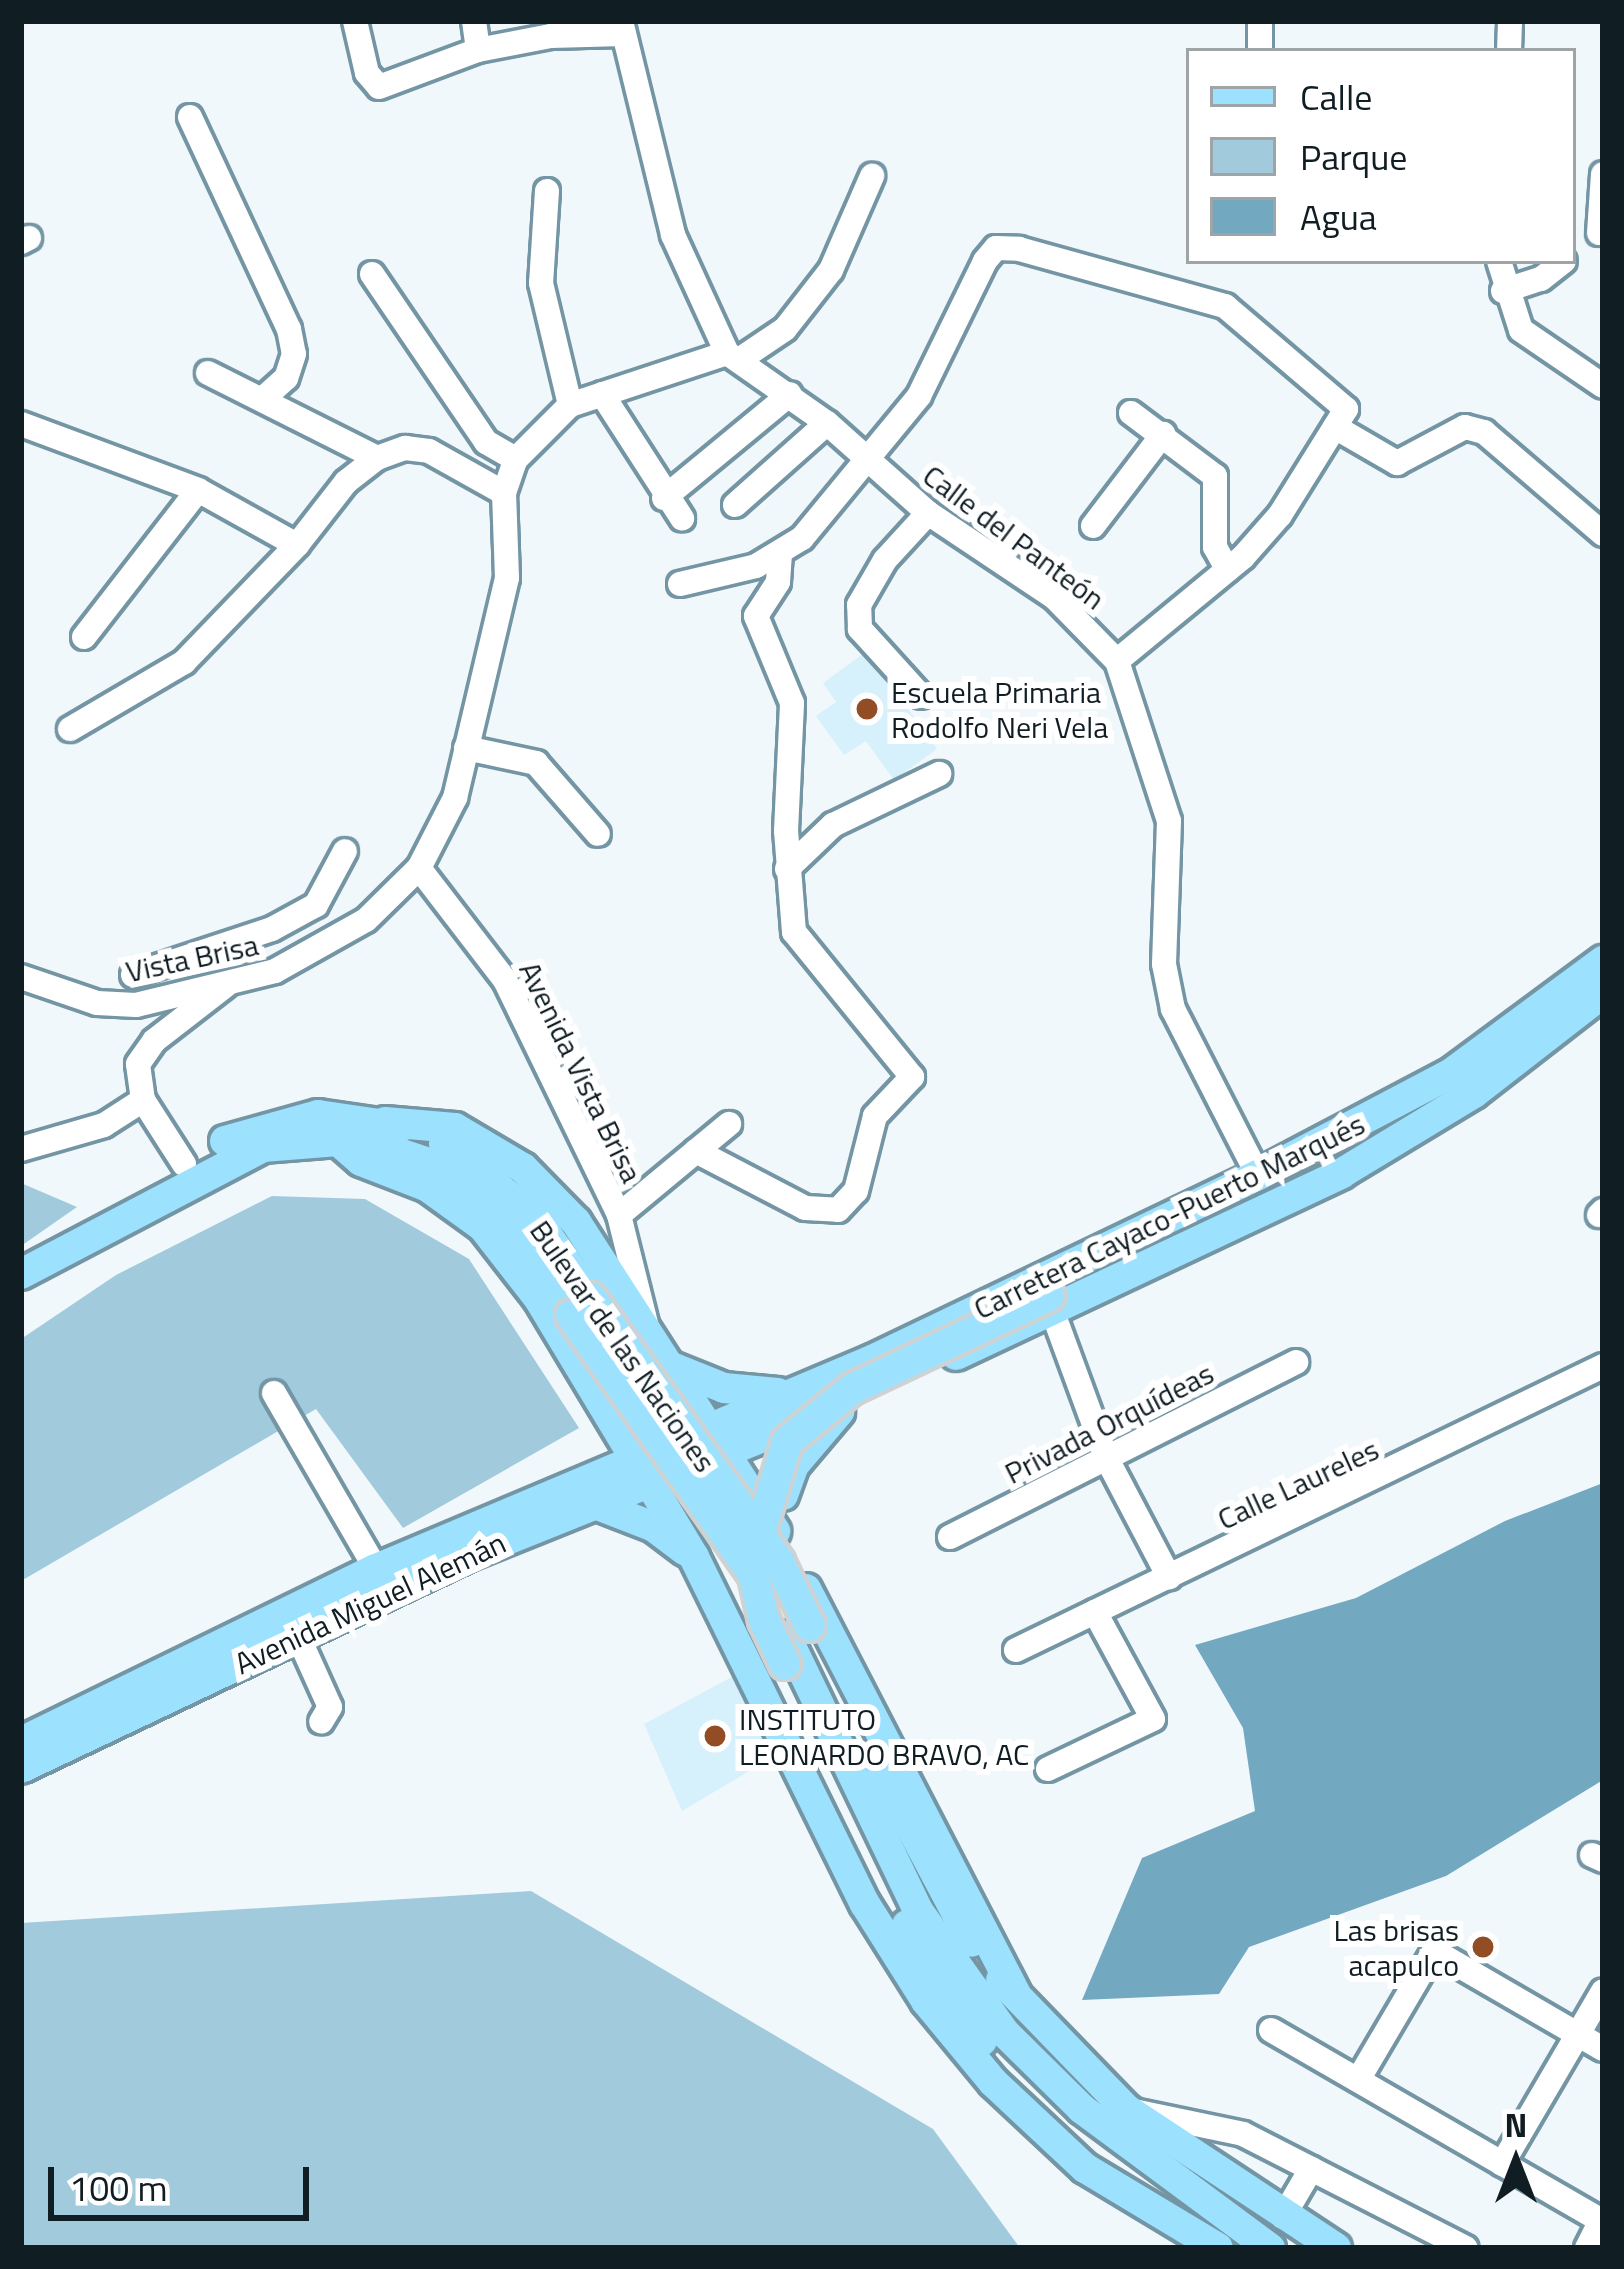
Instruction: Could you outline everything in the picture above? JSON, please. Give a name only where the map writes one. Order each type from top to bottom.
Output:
[{"type":"main road","name":"Carretera Cayaco-Puerto Marqués","points":[[718,1439],[784,1394],[872,1360],[1374,1117],[1453,1072],[1603,961]]},
{"type":"main road","name":"Carretera Cayaco-Puerto Marqués","points":[[718,1439],[849,1402],[1051,1304],[1342,1173],[1474,1093],[1603,993]]},
{"type":"main road","name":"Bulevar de las Naciones","points":[[103,1225],[118,1204],[261,1125],[318,1115],[385,1122],[458,1149],[527,1224],[779,1562],[944,1901],[1016,1994],[1126,2109],[1336,2248]]},
{"type":"main road","points":[[1178,2185],[1136,2178],[1046,2108],[977,2035],[915,1939],[785,1664],[751,1563],[787,1442],[851,1389],[1051,1304],[1312,1171],[1374,1117]]},
{"type":"main road","points":[[385,1122],[455,1128],[523,1168],[576,1222],[778,1537],[1016,1994]]},
{"type":"main road","points":[[338,1141],[361,1161],[428,1187],[483,1227],[598,1395],[694,1557],[866,1904],[926,2001],[993,2082],[1085,2168],[1218,2248]]},
{"type":"main road","name":"Bulevar de las Naciones","points":[[103,1225],[132,1218],[263,1147],[338,1141],[372,1144],[450,1171],[527,1224],[757,1579],[919,1912],[1005,2033],[1082,2109],[1178,2185],[1270,2248]]},
{"type":"main road","points":[[21,1274],[103,1225]]},
{"type":"main road","points":[[658,1353],[724,1388],[784,1394]]},
{"type":"main road","points":[[598,1395],[605,1454],[586,1495],[654,1527],[694,1557]]},
{"type":"main road","points":[[778,1537],[794,1465],[849,1402]]},
{"type":"main road","name":"Avenida Miguel Alemán","points":[[21,1768],[586,1495],[718,1439]]},
{"type":"main road","name":"Avenida Miguel Alemán","points":[[21,1742],[376,1569],[586,1495]]},
{"type":"street","points":[[355,21],[368,73],[380,87],[478,50],[622,28],[673,235],[733,356]]},
{"type":"street","points":[[474,21],[478,50]]},
{"type":"street","points":[[190,117],[290,329],[290,366],[263,399]]},
{"type":"street","points":[[1576,252],[1601,232],[1603,174]]},
{"type":"street","points":[[419,868],[454,797],[507,578],[504,493],[517,459],[570,405],[733,356],[785,329],[831,270],[872,176]]},
{"type":"street","points":[[547,191],[541,284],[570,405]]},
{"type":"street","points":[[680,584],[780,554],[870,462],[931,376],[996,248],[1225,306],[1341,418],[1397,463],[1465,427],[1484,432],[1603,534]]},
{"type":"street","points":[[1499,264],[1503,291],[1521,329],[1603,386]]},
{"type":"street","points":[[1503,291],[1558,264]]},
{"type":"street","points":[[372,274],[486,442],[517,459]]},
{"type":"street","name":"Calle del Panteón","points":[[733,356],[790,394],[928,513],[1054,597],[1117,661],[1168,821],[1164,964],[1173,1010],[1258,1174]]},
{"type":"street","points":[[208,373],[376,458]]},
{"type":"street","points":[[602,394],[664,497],[682,518]]},
{"type":"street","points":[[664,497],[790,394]]},
{"type":"street","points":[[1131,412],[1215,476],[1215,547],[1228,570]]},
{"type":"street","points":[[1117,661],[1228,570],[1280,515],[1341,418]]},
{"type":"street","points":[[21,424],[198,490],[298,545]]},
{"type":"street","points":[[735,505],[827,424]]},
{"type":"street","points":[[1093,526],[1163,434]]},
{"type":"street","points":[[70,729],[184,662],[298,545],[346,482],[376,458],[405,448],[446,458],[504,493]]},
{"type":"street","points":[[84,637],[198,490]]},
{"type":"street","points":[[921,696],[860,629],[859,605],[885,560],[928,513]]},
{"type":"street","points":[[696,1150],[805,1208],[838,1210],[856,1191],[875,1116],[912,1077],[794,932],[787,869],[792,703],[756,616],[778,582],[780,554]]},
{"type":"street","points":[[466,748],[536,763],[598,834]]},
{"type":"street","points":[[787,869],[833,825],[939,775]]},
{"type":"street","points":[[133,975],[272,929],[316,905],[346,851]]},
{"type":"street","name":"Vista Brisa","points":[[21,977],[80,999],[136,1005],[288,965],[366,920],[419,868]]},
{"type":"street","name":"Avenida Vista Brisa","points":[[419,868],[505,980],[619,1215],[658,1353]]},
{"type":"street","points":[[272,929],[288,965]]},
{"type":"street","points":[[184,1164],[143,1100],[138,1064],[154,1041],[237,978]]},
{"type":"street","points":[[21,1149],[104,1125],[143,1100]]},
{"type":"street","points":[[619,1215],[729,1124]]},
{"type":"street","points":[[1051,1304],[1106,1457],[1169,1577]]},
{"type":"street","name":"Privada Orquídeas","points":[[950,1537],[1296,1362]]},
{"type":"street","name":"Calle Laureles","points":[[1016,1650],[1603,1366]]},
{"type":"street","points":[[274,1393],[376,1569]]},
{"type":"street","points":[[1048,1769],[1153,1719],[1095,1612]]},
{"type":"street","points":[[297,1634],[330,1707],[321,1722]]},
{"type":"street","points":[[1358,2080],[1435,1951],[1603,2049]]},
{"type":"street","points":[[1502,2164],[1603,1991]]},
{"type":"street","points":[[1271,2030],[1602,2222],[1587,2248]]},
{"type":"street","points":[[1126,2109],[1243,2134],[1462,2247]]},
{"type":"street","points":[[1283,2217],[1311,2169]]},
{"type":"shaded area","name":"Escuela Primaria Rodolfo Neri Vela","points":[[867,651],[937,749],[894,780],[866,741],[844,755],[816,716],[836,702],[823,683]]},
{"type":"shaded area","name":"INSTITUTO LEONARDO BRAVO, AC","points":[[741,1672],[788,1748],[682,1811],[644,1724]]},
{"type":"green space","points":[[21,1183],[77,1207],[21,1246]]},
{"type":"green space","points":[[272,1196],[365,1199],[469,1259],[579,1428],[403,1528],[316,1409],[21,1581],[21,1339],[116,1275]]},
{"type":"green space","points":[[531,1891],[933,2129],[1020,2248],[21,2248],[21,1923]]},
{"type":"water","points":[[1603,1483],[1603,1780],[1446,1876],[1249,1947],[1219,1994],[1082,2000],[1142,1858],[1255,1811],[1243,1728],[1195,1645],[1356,1598],[1505,1521]]},
{"type":"place","name":"Escuela Primaria Rodolfo Neri Vela","points":[[867,709]]},
{"type":"place","name":"INSTITUTO LEONARDO BRAVO, AC","points":[[715,1736]]},
{"type":"place","name":"Las brisas acapulco","points":[[1483,1947]]}]
